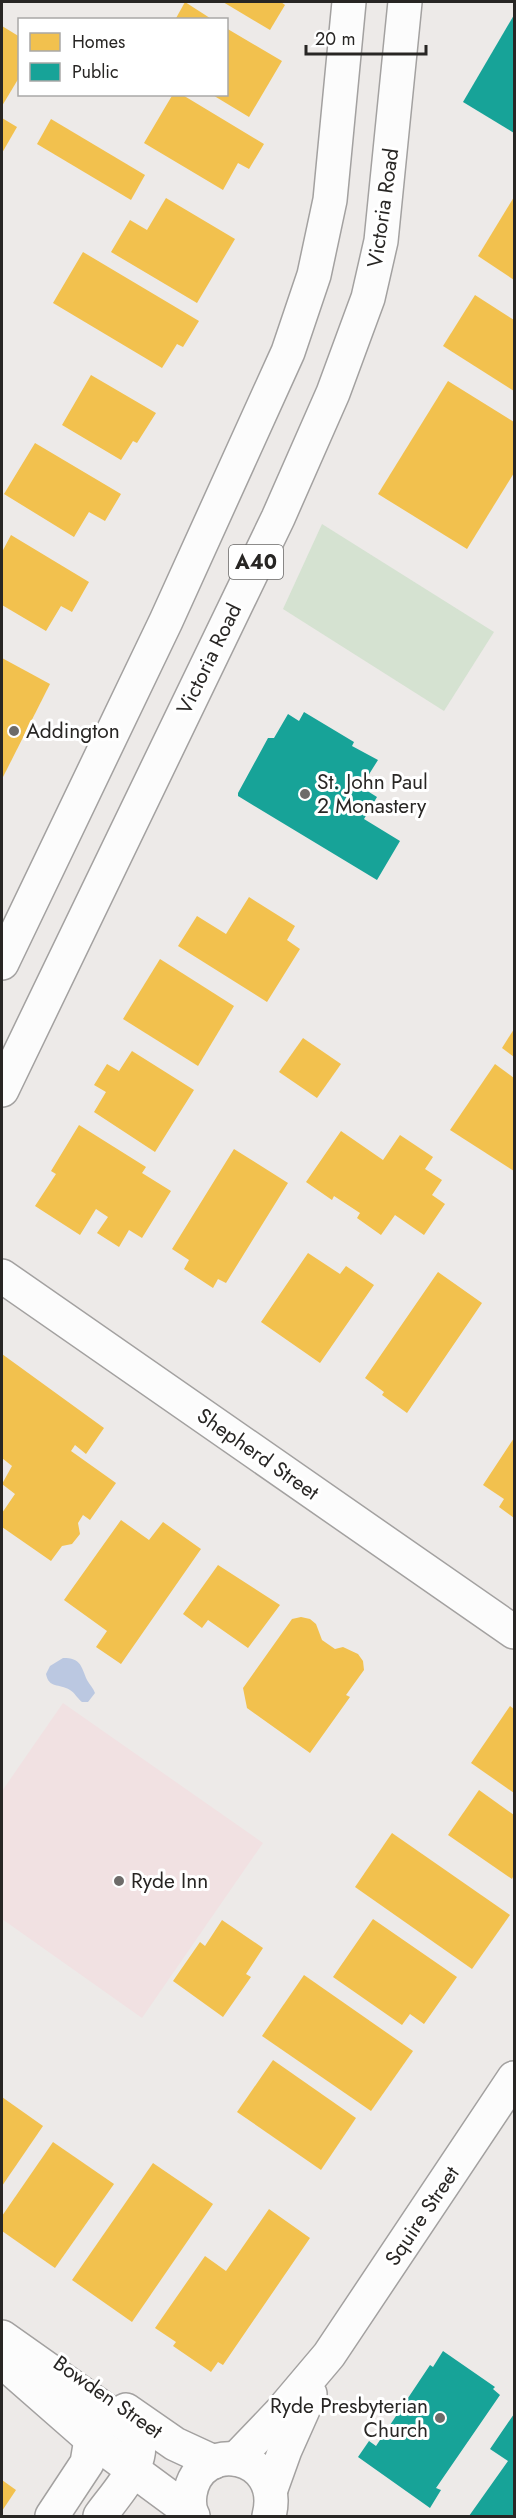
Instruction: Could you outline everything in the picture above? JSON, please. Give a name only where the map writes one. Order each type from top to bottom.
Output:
[{"type":"main road","name":"A40","points":[[2,963],[166,621],[288,352],[314,275],[330,200],[349,2]]},
{"type":"main road","name":"Victoria Road","points":[[2,1090],[278,518],[333,393],[368,298],[381,241],[405,2]]},
{"type":"main road","name":"Shepherd Street","points":[[2,1276],[514,1632]]},
{"type":"main road","name":"Squire Street","points":[[192,2514],[189,2500],[196,2477],[225,2461],[280,2413],[329,2355],[514,2078]]},
{"type":"main road","name":"Bowden Street","points":[[2,2336],[29,2343],[175,2444],[225,2461],[247,2462],[266,2478],[273,2507]]},
{"type":"main road","points":[[2,2336],[135,2431],[52,2517]]},
{"type":"main road","name":"Squire Street","points":[[273,2507],[295,2427],[329,2355]]},
{"type":"main road","name":"Bowden Street","points":[[2,2361],[113,2454],[192,2514]]},
{"type":"main road","points":[[113,2454],[175,2444]]},
{"type":"main road","points":[[100,2517],[113,2454]]},
{"type":"shaded area","name":"Ryde Inn","points":[[63,1703],[263,1843],[142,2018],[2,1919],[2,1791]]},
{"type":"green space","points":[[322,524],[494,632],[444,711],[283,609]]},
{"type":"water","points":[[63,1658],[74,1659],[82,1667],[95,1693],[88,1702],[82,1702],[70,1690],[52,1684],[47,1679],[46,1674],[50,1666]]},
{"type":"building: Homes","points":[[185,2],[210,18],[176,18]]},
{"type":"building: Homes","points":[[223,2],[281,2],[285,5],[270,30]]},
{"type":"building: Homes","points":[[2,26],[18,36],[18,79],[2,106]]},
{"type":"building: Homes","points":[[228,29],[282,61],[249,117],[214,96],[228,96]]},
{"type":"building: Homes","points":[[172,96],[184,96],[264,144],[249,169],[238,163],[223,190],[144,143]]},
{"type":"building: Homes","points":[[2,118],[17,127],[2,153]]},
{"type":"building: Homes","points":[[51,119],[145,175],[131,200],[37,144]]},
{"type":"building: Homes","points":[[514,197],[514,280],[478,256]]},
{"type":"building: Homes","points":[[166,198],[235,239],[197,303],[111,252],[130,220],[147,230]]},
{"type":"building: Homes","points":[[83,252],[199,321],[183,347],[177,344],[162,368],[53,303]]},
{"type":"building: Homes","points":[[475,295],[514,320],[514,391],[443,346]]},
{"type":"building: Homes","points":[[91,375],[156,413],[137,443],[133,441],[121,460],[62,425]]},
{"type":"building: Homes","points":[[448,381],[514,422],[514,473],[467,549],[378,494]]},
{"type":"building: Homes","points":[[35,443],[121,494],[105,521],[89,512],[74,537],[4,494]]},
{"type":"building: Homes","points":[[11,535],[89,582],[72,612],[61,606],[46,631],[2,605],[2,552]]},
{"type":"building: Homes","name":"Addington","points":[[2,658],[50,684],[2,779]]},
{"type":"building: Homes","points":[[249,897],[295,926],[287,940],[300,949],[267,1002],[178,946],[197,916],[226,934]]},
{"type":"building: Homes","points":[[160,959],[234,1006],[198,1066],[123,1019]]},
{"type":"building: Homes","points":[[514,1029],[514,1057],[502,1048]]},
{"type":"building: Homes","points":[[303,1038],[341,1064],[317,1098],[279,1072]]},
{"type":"building: Homes","points":[[132,1051],[194,1090],[155,1152],[94,1112],[106,1092],[94,1085],[107,1064],[119,1071]]},
{"type":"building: Homes","points":[[495,1064],[514,1078],[514,1171],[450,1130]]},
{"type":"building: Homes","points":[[79,1125],[146,1167],[142,1173],[171,1191],[142,1238],[129,1230],[119,1247],[97,1233],[108,1217],[96,1209],[80,1235],[35,1206],[56,1174],[51,1171]]},
{"type":"building: Homes","points":[[341,1131],[383,1160],[400,1135],[433,1157],[425,1169],[442,1180],[432,1195],[445,1204],[424,1235],[395,1215],[381,1235],[357,1218],[360,1213],[334,1196],[332,1200],[306,1182]]},
{"type":"building: Homes","points":[[234,1149],[288,1183],[226,1283],[218,1279],[213,1288],[184,1269],[189,1260],[172,1249]]},
{"type":"building: Homes","points":[[308,1253],[340,1274],[346,1266],[374,1285],[320,1363],[261,1322]]},
{"type":"building: Homes","points":[[438,1272],[482,1303],[407,1413],[382,1395],[384,1392],[365,1378]]},
{"type":"building: Homes","points":[[2,1354],[104,1428],[86,1454],[75,1445],[71,1451],[116,1483],[90,1520],[83,1515],[78,1523],[80,1534],[72,1544],[62,1546],[51,1561],[2,1527],[2,1513],[15,1494],[2,1484],[12,1466],[2,1458]]},
{"type":"building: Homes","points":[[514,1438],[514,1518],[499,1507],[504,1499],[483,1485]]},
{"type":"building: Homes","points":[[121,1520],[149,1540],[163,1522],[201,1549],[121,1664],[96,1647],[107,1631],[64,1600]]},
{"type":"building: Homes","points":[[218,1565],[280,1605],[248,1648],[208,1620],[202,1628],[183,1614]]},
{"type":"building: Homes","points":[[301,1617],[310,1619],[316,1624],[322,1640],[335,1649],[343,1647],[358,1654],[363,1661],[364,1670],[346,1695],[350,1697],[310,1753],[247,1708],[243,1688],[292,1619]]},
{"type":"building: Homes","points":[[510,1706],[514,1709],[514,1793],[471,1763]]},
{"type":"building: Homes","points":[[479,1790],[514,1815],[514,1875],[512,1879],[448,1835]]},
{"type":"building: Homes","points":[[392,1833],[510,1915],[472,1969],[355,1887]]},
{"type":"building: Homes","points":[[373,1919],[457,1977],[424,2024],[410,2014],[402,2025],[333,1977]]},
{"type":"building: Homes","points":[[222,1920],[263,1948],[246,1974],[251,1977],[223,2017],[173,1981],[200,1942],[205,1946]]},
{"type":"building: Homes","points":[[304,1975],[413,2051],[371,2111],[262,2036]]},
{"type":"building: Homes","points":[[273,2060],[356,2118],[321,2170],[237,2112]]},
{"type":"building: Homes","points":[[2,2097],[43,2126],[2,2186]]},
{"type":"building: Homes","points":[[53,2142],[114,2184],[55,2268],[2,2231],[2,2216]]},
{"type":"building: Homes","points":[[153,2163],[213,2204],[132,2322],[72,2280]]},
{"type":"building: Homes","points":[[269,2209],[310,2238],[223,2365],[218,2362],[211,2372],[173,2346],[176,2342],[155,2328],[205,2256],[226,2271]]},
{"type":"building: Homes","points":[[2,2480],[16,2490],[2,2511]]},
{"type":"building: Public","points":[[514,15],[514,133],[463,102]]},
{"type":"building: Public","name":"St. John Paul 2 Monastery","points":[[304,712],[354,742],[352,746],[378,760],[361,787],[377,797],[364,819],[400,841],[377,880],[238,796],[268,738],[274,738],[288,714],[299,721]]},
{"type":"building: Public","name":"Ryde Presbyterian Church","points":[[443,2351],[495,2387],[493,2389],[500,2395],[436,2488],[441,2490],[430,2508],[358,2457],[369,2441],[376,2446],[430,2365],[433,2367]]},
{"type":"building: Public","points":[[514,2414],[514,2516],[469,2516],[508,2461],[490,2449]]},
{"type":"place","name":"Addington","points":[[14,731]]},
{"type":"place","name":"St. John Paul 2 Monastery","points":[[305,794]]},
{"type":"place","name":"Ryde Inn","points":[[119,1881]]},
{"type":"place","name":"Ryde Presbyterian Church","points":[[440,2418]]}]
